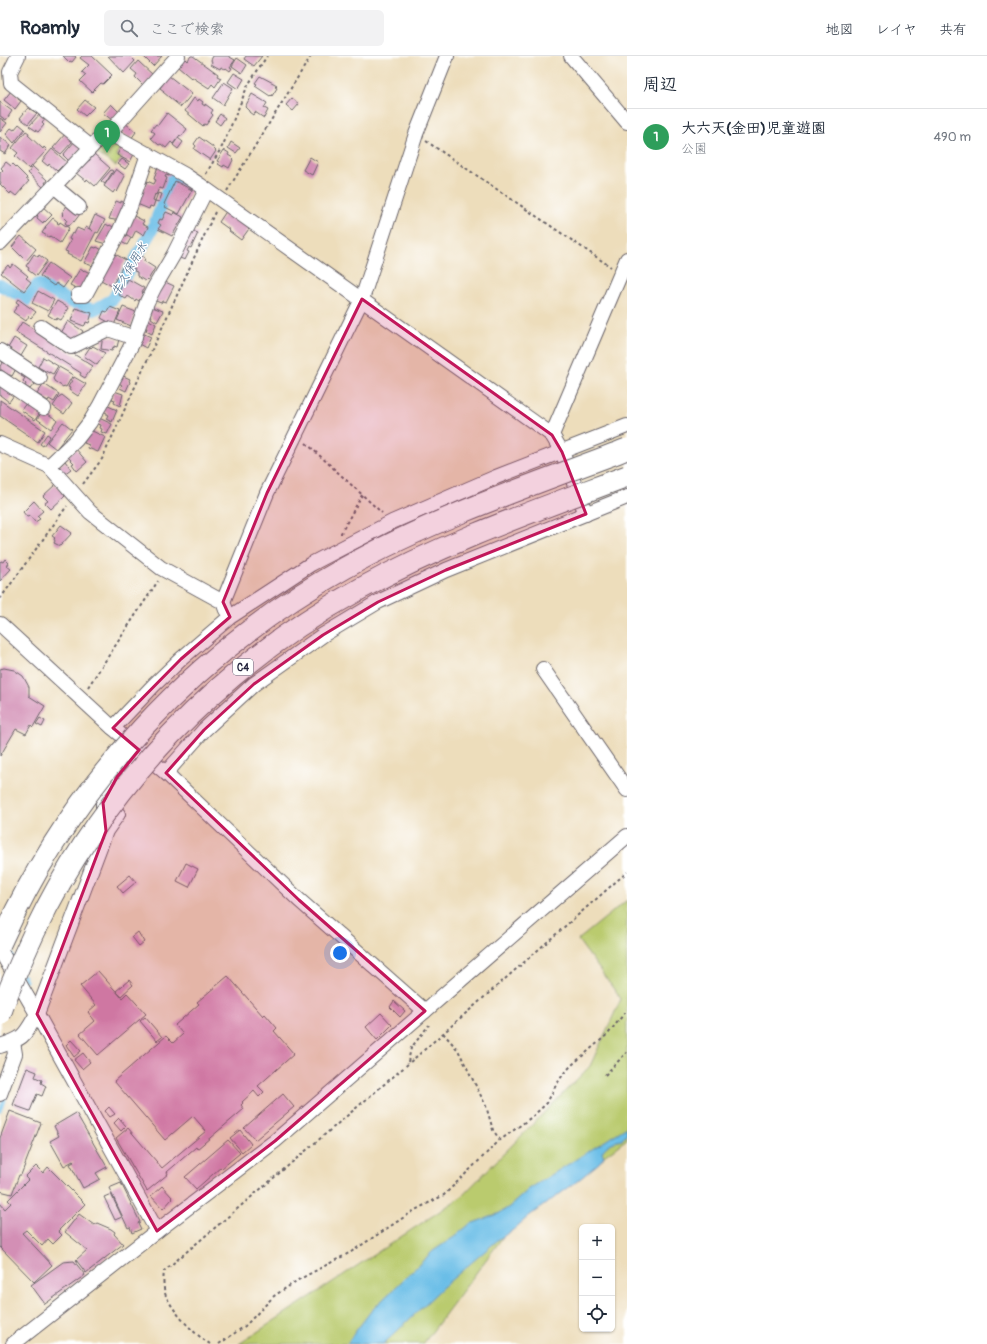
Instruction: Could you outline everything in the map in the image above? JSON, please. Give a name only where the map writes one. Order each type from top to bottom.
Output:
[{"type":"highway","name":"C4","points":[[0,944],[23,895],[46,856],[77,809],[110,766],[136,735],[188,682],[248,631],[312,587],[379,550],[435,524],[493,500],[627,449]]},
{"type":"highway","name":"C4","points":[[0,1015],[23,955],[46,907],[97,823],[129,781],[165,740],[206,699],[236,673],[293,630],[339,601],[389,574],[444,548],[501,524],[627,476]]},
{"type":"street","points":[[18,56],[10,72],[11,83],[91,147]]},
{"type":"street","points":[[0,243],[91,147],[109,133],[178,56]]},
{"type":"street","points":[[223,602],[267,493],[362,299],[416,134],[447,56]]},
{"type":"street","points":[[571,56],[627,122]]},
{"type":"street","points":[[109,133],[185,175],[203,187],[552,435],[562,452],[586,514]]},
{"type":"street","points":[[78,295],[85,295],[118,234],[130,207],[148,154]]},
{"type":"street","points":[[54,186],[79,207]]},
{"type":"street","points":[[49,466],[76,440],[100,406],[135,338],[147,302],[174,254],[203,187]]},
{"type":"street","points":[[552,435],[627,259]]},
{"type":"street","points":[[49,329],[72,347],[91,334],[108,329],[135,338]]},
{"type":"street","points":[[1,344],[26,361],[40,378]]},
{"type":"street","points":[[0,378],[20,397],[44,408]]},
{"type":"street","points":[[113,728],[176,664],[230,617],[310,564],[392,522],[496,477],[627,426]]},
{"type":"street","points":[[0,444],[49,466],[90,512],[165,570],[223,602],[230,617]]},
{"type":"street","points":[[166,773],[204,730],[254,684],[323,635],[378,602],[446,570],[627,497]]},
{"type":"street","points":[[0,624],[113,728],[166,773],[299,900],[427,1016]]},
{"type":"street","points":[[543,669],[627,790]]},
{"type":"street","points":[[106,831],[103,804],[117,777],[139,750]]},
{"type":"street","points":[[0,1094],[15,1054],[7,1044],[16,1041],[25,1034],[37,1014],[106,831],[154,763]]},
{"type":"street","points":[[13,1344],[275,1141],[427,1016],[627,836]]},
{"type":"street","points":[[0,950],[157,1231]]},
{"type":"path","points":[[203,187],[223,145],[248,85],[267,56]]},
{"type":"path","points":[[0,599],[102,459],[221,200],[311,56]]},
{"type":"path","points":[[416,134],[621,273]]},
{"type":"path","points":[[296,434],[392,522]]},
{"type":"path","points":[[344,547],[341,533],[362,495]]},
{"type":"path","points":[[80,698],[165,570]]},
{"type":"path","points":[[210,1344],[194,1333],[167,1298],[163,1279],[164,1271],[168,1266],[408,1064],[627,872]]},
{"type":"path","points":[[219,1344],[245,1326],[274,1296],[298,1280],[351,1252],[415,1210],[444,1195],[500,1141],[533,1116],[547,1102],[564,1073],[608,1034],[627,1010]]},
{"type":"path","points":[[408,1064],[412,1048],[429,1026],[427,1016]]},
{"type":"path","points":[[443,1033],[458,1050],[486,1106],[492,1130],[500,1141]]},
{"type":"path","points":[[605,1075],[627,1052]]},
{"type":"highlighted area","points":[[362,299],[552,435],[562,452],[586,514],[446,570],[378,602],[323,635],[254,684],[204,730],[166,773],[299,900],[425,1011],[275,1141],[157,1231],[37,1014],[106,831],[103,803],[117,777],[139,750],[113,728],[181,659],[230,617],[223,602],[267,493]]},
{"type":"green space","points":[[112,138],[122,144],[116,155],[122,158],[116,166],[93,151]]},
{"type":"green space","points":[[627,900],[627,1139],[607,1154],[529,1202],[423,1344],[239,1344],[461,1197],[590,1066],[621,999],[578,940]]},
{"type":"water","points":[[627,1127],[627,1133],[622,1140],[610,1144],[604,1149],[602,1152],[604,1157],[599,1163],[575,1183],[499,1239],[443,1287],[383,1344],[347,1344],[371,1311],[433,1251],[470,1224],[498,1214],[509,1207],[529,1189]]},
{"type":"building","points":[[63,56],[76,57],[72,62],[69,62]]},
{"type":"building","points":[[82,56],[92,56],[112,75],[92,92],[80,81],[86,75],[82,72],[89,65],[80,58]]},
{"type":"building","points":[[108,56],[130,56],[135,61],[124,73]]},
{"type":"building","points":[[143,56],[162,56],[153,66]]},
{"type":"building","points":[[191,56],[218,74],[217,76],[221,78],[215,87],[212,84],[209,88],[192,77],[191,78],[178,67],[184,58],[187,61]]},
{"type":"building","points":[[213,56],[228,56],[235,60],[230,67],[232,68],[230,71],[221,67],[220,69],[211,64]]},
{"type":"building","points":[[246,56],[262,56],[254,66],[244,59]]},
{"type":"building","points":[[237,58],[247,65],[242,73],[232,66]]},
{"type":"building","points":[[138,61],[154,76],[144,86],[135,77],[137,74],[131,69]]},
{"type":"building","points":[[234,73],[244,79],[238,89],[228,82]]},
{"type":"building","points":[[169,76],[192,94],[181,107],[160,88]]},
{"type":"building","points":[[260,76],[277,85],[275,87],[277,88],[272,96],[255,86],[257,84],[255,83]]},
{"type":"building","points":[[224,82],[233,88],[223,105],[213,98]]},
{"type":"building","points":[[11,91],[19,97],[18,99],[21,101],[15,109],[4,100]]},
{"type":"building","points":[[252,94],[267,103],[264,108],[268,110],[264,118],[255,112],[253,115],[245,107]]},
{"type":"building","points":[[194,98],[198,101],[199,99],[203,102],[202,104],[205,106],[205,104],[213,110],[211,113],[213,115],[206,125],[204,124],[203,126],[185,111]]},
{"type":"building","points":[[292,98],[299,104],[293,111],[286,105]]},
{"type":"building","points":[[85,100],[94,107],[85,116],[77,109]]},
{"type":"building","points":[[0,102],[12,111],[6,120],[0,116]]},
{"type":"building","points":[[111,104],[119,112],[112,120],[103,113]]},
{"type":"building","points":[[28,108],[37,113],[28,124],[20,118]]},
{"type":"building","points":[[41,113],[46,118],[42,123],[44,125],[38,132],[29,126]]},
{"type":"building","points":[[167,113],[187,129],[181,137],[180,135],[173,144],[171,142],[166,148],[161,144],[159,145],[151,138],[155,133],[151,130],[156,124],[158,125]]},
{"type":"building","points":[[220,114],[225,118],[220,125],[215,121]]},
{"type":"building","points":[[0,118],[7,123],[0,132]]},
{"type":"building","points":[[125,123],[136,132],[131,139],[119,131]]},
{"type":"building","points":[[19,124],[25,129],[14,143],[6,134],[11,128],[14,130]]},
{"type":"building","points":[[26,131],[29,133],[28,135],[43,149],[44,147],[47,150],[29,169],[15,156],[18,153],[12,148]]},
{"type":"building","points":[[66,133],[74,140],[61,154],[53,148]]},
{"type":"building","points":[[0,137],[11,145],[5,154],[0,151]]},
{"type":"building","points":[[199,137],[216,151],[210,160],[194,149],[196,146],[194,144]]},
{"type":"building","points":[[178,138],[183,142],[178,149],[173,145]]},
{"type":"building","points":[[75,141],[82,147],[70,162],[63,155]]},
{"type":"building","points":[[231,142],[240,148],[236,153],[228,148]]},
{"type":"building","points":[[122,145],[135,152],[130,162],[117,155]]},
{"type":"building","points":[[52,149],[68,163],[64,168],[62,166],[57,171],[49,164],[48,166],[42,161]]},
{"type":"building","points":[[224,150],[233,158],[229,168],[224,165],[223,167],[218,164],[219,162],[217,161]]},
{"type":"building","points":[[94,154],[110,168],[95,186],[87,179],[86,181],[76,173]]},
{"type":"building","points":[[310,157],[318,162],[312,175],[303,170]]},
{"type":"building","points":[[122,159],[129,164],[125,169],[118,164]]},
{"type":"building","points":[[6,162],[11,166],[13,164],[29,181],[16,196],[11,192],[10,194],[0,184],[0,173],[3,170],[1,168]]},
{"type":"building","points":[[158,166],[171,172],[169,176],[166,175],[165,177],[167,178],[163,189],[159,188],[156,195],[155,194],[153,200],[155,201],[153,207],[150,206],[149,209],[137,204],[147,181],[154,184]]},
{"type":"building","points":[[33,167],[47,180],[43,187],[28,173]]},
{"type":"building","points":[[116,169],[125,176],[117,192],[115,190],[113,193],[104,186]]},
{"type":"building","points":[[111,170],[113,171],[105,184],[101,181]]},
{"type":"building","points":[[175,181],[192,190],[179,214],[165,207],[166,205],[164,204]]},
{"type":"building","points":[[158,193],[162,194],[159,202],[155,201]]},
{"type":"building","points":[[116,201],[121,203],[121,201],[127,204],[120,221],[109,219]]},
{"type":"building","points":[[68,204],[80,214],[69,226],[65,223],[67,220],[62,215]]},
{"type":"building","points":[[42,206],[52,215],[43,223],[37,218],[38,216],[35,213]]},
{"type":"building","points":[[227,210],[251,226],[241,240],[219,222]]},
{"type":"building","points":[[166,212],[173,215],[174,212],[183,217],[172,236],[158,229],[161,225],[158,223],[160,219],[162,220]]},
{"type":"building","points":[[95,215],[105,220],[98,233],[96,232],[81,261],[67,254],[68,252],[65,251],[71,240],[69,239],[72,233],[74,234],[77,228],[84,231],[86,227],[93,231],[89,228]]},
{"type":"building","points":[[134,216],[144,221],[142,224],[148,227],[144,235],[136,230],[132,238],[124,233]]},
{"type":"building","points":[[53,218],[58,222],[57,223],[59,224],[60,222],[69,228],[60,243],[50,236],[49,237],[42,233]]},
{"type":"building","points":[[106,224],[115,228],[106,244],[96,241]]},
{"type":"building","points":[[190,230],[198,233],[191,248],[189,247],[187,251],[189,252],[185,260],[177,257]]},
{"type":"building","points":[[123,234],[131,238],[127,245],[119,241]]},
{"type":"building","points":[[21,236],[36,249],[26,261],[12,247]]},
{"type":"building","points":[[93,247],[97,247],[102,250],[93,266],[84,263]]},
{"type":"building","points":[[34,254],[38,257],[39,255],[47,261],[36,276],[28,270],[29,268],[26,266]]},
{"type":"building","points":[[115,254],[126,260],[112,286],[101,280]]},
{"type":"building","points":[[140,255],[145,258],[144,261],[155,268],[148,280],[147,279],[145,281],[137,276],[137,272],[134,271],[135,269],[133,268]]},
{"type":"building","points":[[49,263],[70,278],[63,288],[56,283],[54,286],[40,276]]},
{"type":"building","points":[[13,264],[28,276],[26,278],[31,282],[24,291],[1,273],[8,265],[10,268]]},
{"type":"building","points":[[80,269],[90,273],[80,290],[70,285]]},
{"type":"building","points":[[128,279],[144,288],[139,301],[136,299],[135,301],[128,296],[126,299],[119,295],[122,285],[124,286]]},
{"type":"building","points":[[163,281],[174,286],[166,302],[162,301],[161,303],[153,300]]},
{"type":"building","points":[[38,291],[54,300],[48,311],[32,303]]},
{"type":"building","points":[[18,299],[36,312],[31,318],[29,316],[26,321],[13,312],[19,304],[16,302]]},
{"type":"building","points":[[57,301],[69,308],[61,320],[57,318],[56,320],[48,315]]},
{"type":"building","points":[[110,307],[120,311],[114,325],[101,318],[104,311],[107,312]]},
{"type":"building","points":[[123,307],[136,312],[131,326],[117,320]]},
{"type":"building","points":[[152,307],[163,311],[157,322],[151,318],[152,316],[147,314]]},
{"type":"building","points":[[75,308],[92,313],[89,323],[86,322],[84,326],[71,321]]},
{"type":"building","points":[[147,319],[156,324],[152,334],[146,331],[147,328],[143,327]]},
{"type":"building","points":[[68,321],[83,331],[79,338],[76,336],[73,341],[61,333]]},
{"type":"building","points":[[22,322],[93,366],[85,378],[80,375],[81,373],[16,332]]},
{"type":"building","points":[[142,333],[151,337],[146,348],[137,343]]},
{"type":"building","points":[[103,335],[119,339],[117,347],[114,346],[112,351],[101,349]]},
{"type":"building","points":[[14,338],[27,346],[21,356],[8,348]]},
{"type":"building","points":[[93,346],[105,353],[97,365],[84,356],[90,347],[91,348]]},
{"type":"building","points":[[43,357],[58,366],[53,374],[38,367]]},
{"type":"building","points":[[5,359],[17,367],[12,376],[0,369],[0,366]]},
{"type":"building","points":[[59,367],[73,375],[66,387],[63,387],[53,379]]},
{"type":"building","points":[[24,371],[37,380],[30,389],[25,386],[26,384],[23,381],[25,378],[21,376]]},
{"type":"building","points":[[121,375],[130,379],[126,391],[120,388],[122,385],[119,383]]},
{"type":"building","points":[[74,377],[86,384],[78,396],[69,390],[70,388],[68,387]]},
{"type":"building","points":[[0,383],[14,395],[9,402],[0,395]]},
{"type":"building","points":[[44,384],[59,394],[54,402],[49,399],[48,401],[37,394]]},
{"type":"building","points":[[114,391],[123,394],[120,406],[114,403],[115,400],[112,399]]},
{"type":"building","points":[[62,395],[72,403],[64,414],[53,406]]},
{"type":"building","points":[[0,400],[45,431],[38,442],[0,416]]},
{"type":"building","points":[[27,402],[41,411],[35,420],[21,410]]},
{"type":"building","points":[[106,405],[117,410],[112,422],[106,419],[108,415],[103,411]]},
{"type":"building","points":[[42,412],[45,412],[57,420],[51,429],[37,419]]},
{"type":"building","points":[[99,418],[112,424],[107,434],[101,432],[101,425],[96,423]]},
{"type":"building","points":[[63,422],[72,429],[56,449],[47,442]]},
{"type":"building","points":[[90,430],[105,437],[98,452],[88,448],[89,445],[84,443]]},
{"type":"building","points":[[47,434],[50,436],[43,446],[40,444]]},
{"type":"building","points":[[76,449],[87,462],[77,471],[72,464],[74,463],[67,456]]},
{"type":"building","points":[[65,461],[71,469],[64,474],[58,467]]},
{"type":"building","points":[[56,484],[65,496],[51,509],[45,503],[48,501],[43,496]]},
{"type":"building","points":[[34,501],[43,511],[37,516],[40,519],[35,522],[30,516],[27,517],[23,512]]},
{"type":"building","points":[[61,525],[72,533],[60,546],[54,543],[55,538],[52,536]]},
{"type":"building","points":[[5,559],[9,563],[7,566],[11,569],[0,581],[0,562],[3,562]]},
{"type":"building","points":[[4,668],[14,670],[23,676],[29,687],[29,696],[45,706],[33,727],[31,725],[26,734],[16,729],[0,756],[0,669]]},
{"type":"building","points":[[40,718],[45,721],[42,727],[36,724]]},
{"type":"building","points":[[186,863],[198,869],[189,887],[177,881]]},
{"type":"building","points":[[130,875],[136,882],[123,893],[117,886]]},
{"type":"building","points":[[138,932],[144,942],[139,946],[132,937]]},
{"type":"building","points":[[98,971],[122,998],[127,993],[146,1014],[98,1055],[80,1034],[95,1021],[88,1012],[96,1005],[80,986]]},
{"type":"building","points":[[228,976],[263,1016],[265,1014],[277,1028],[274,1031],[294,1054],[258,1086],[264,1092],[259,1097],[254,1091],[242,1102],[243,1103],[241,1105],[244,1109],[197,1149],[196,1147],[167,1172],[168,1174],[147,1191],[116,1138],[128,1128],[162,1168],[206,1131],[193,1116],[165,1140],[114,1081],[166,1036],[173,1043],[183,1034],[175,1025],[199,1004],[197,1002]]},
{"type":"building","points":[[129,980],[133,985],[121,996],[116,991]]},
{"type":"building","points":[[394,1001],[405,1011],[400,1017],[390,1007]]},
{"type":"building","points":[[381,1013],[392,1025],[377,1040],[366,1027]]},
{"type":"building","points":[[145,1017],[162,1037],[157,1041],[140,1021]]},
{"type":"building","points":[[71,1040],[81,1051],[74,1057],[66,1045]]},
{"type":"building","points":[[83,1053],[90,1062],[82,1069],[74,1060]]},
{"type":"building","points":[[27,1068],[37,1072],[35,1077],[42,1080],[41,1083],[46,1086],[42,1096],[37,1094],[30,1111],[13,1105]]},
{"type":"building","points":[[283,1094],[294,1107],[255,1140],[244,1128]]},
{"type":"building","points":[[109,1107],[115,1114],[110,1117],[105,1111]]},
{"type":"building","points":[[10,1111],[41,1123],[12,1194],[0,1191],[0,1138]]},
{"type":"building","points":[[76,1113],[107,1167],[96,1173],[100,1179],[83,1188],[70,1164],[74,1162],[73,1161],[64,1166],[50,1141],[59,1136],[54,1126]]},
{"type":"building","points":[[119,1118],[126,1126],[121,1131],[114,1123]]},
{"type":"building","points":[[240,1130],[251,1144],[242,1152],[230,1138]]},
{"type":"building","points":[[228,1140],[240,1153],[196,1189],[185,1177]]},
{"type":"building","points":[[36,1166],[43,1173],[48,1167],[85,1204],[58,1231],[62,1235],[53,1244],[48,1239],[42,1246],[26,1230],[22,1233],[52,1265],[34,1282],[0,1247],[0,1203],[5,1209],[11,1203],[8,1200],[28,1180],[25,1177]]},
{"type":"building","points":[[121,1183],[140,1222],[138,1223],[141,1229],[132,1233],[130,1227],[128,1228],[109,1188]]},
{"type":"building","points":[[162,1186],[172,1197],[163,1209],[151,1196]]},
{"type":"building","points":[[111,1194],[122,1217],[115,1220],[104,1197]]},
{"type":"building","points":[[79,1214],[94,1225],[97,1223],[111,1229],[115,1232],[114,1234],[123,1244],[86,1273],[76,1260],[87,1250],[65,1232]]},
{"type":"building","points":[[74,1261],[85,1275],[45,1304],[31,1285],[63,1262]]},
{"type":"waterway","name":"牛久保用水","points":[[0,285],[27,300],[38,284],[73,303],[94,310],[113,299],[152,230],[172,178],[177,176],[188,183]]},
{"type":"waterway","points":[[7,945],[14,959]]},
{"type":"waterway","points":[[23,975],[26,981]]},
{"type":"waterway","points":[[0,1111],[6,1095]]},
{"type":"place","name":"大六天(金田)児童遊園","points":[[107,153]]}]
